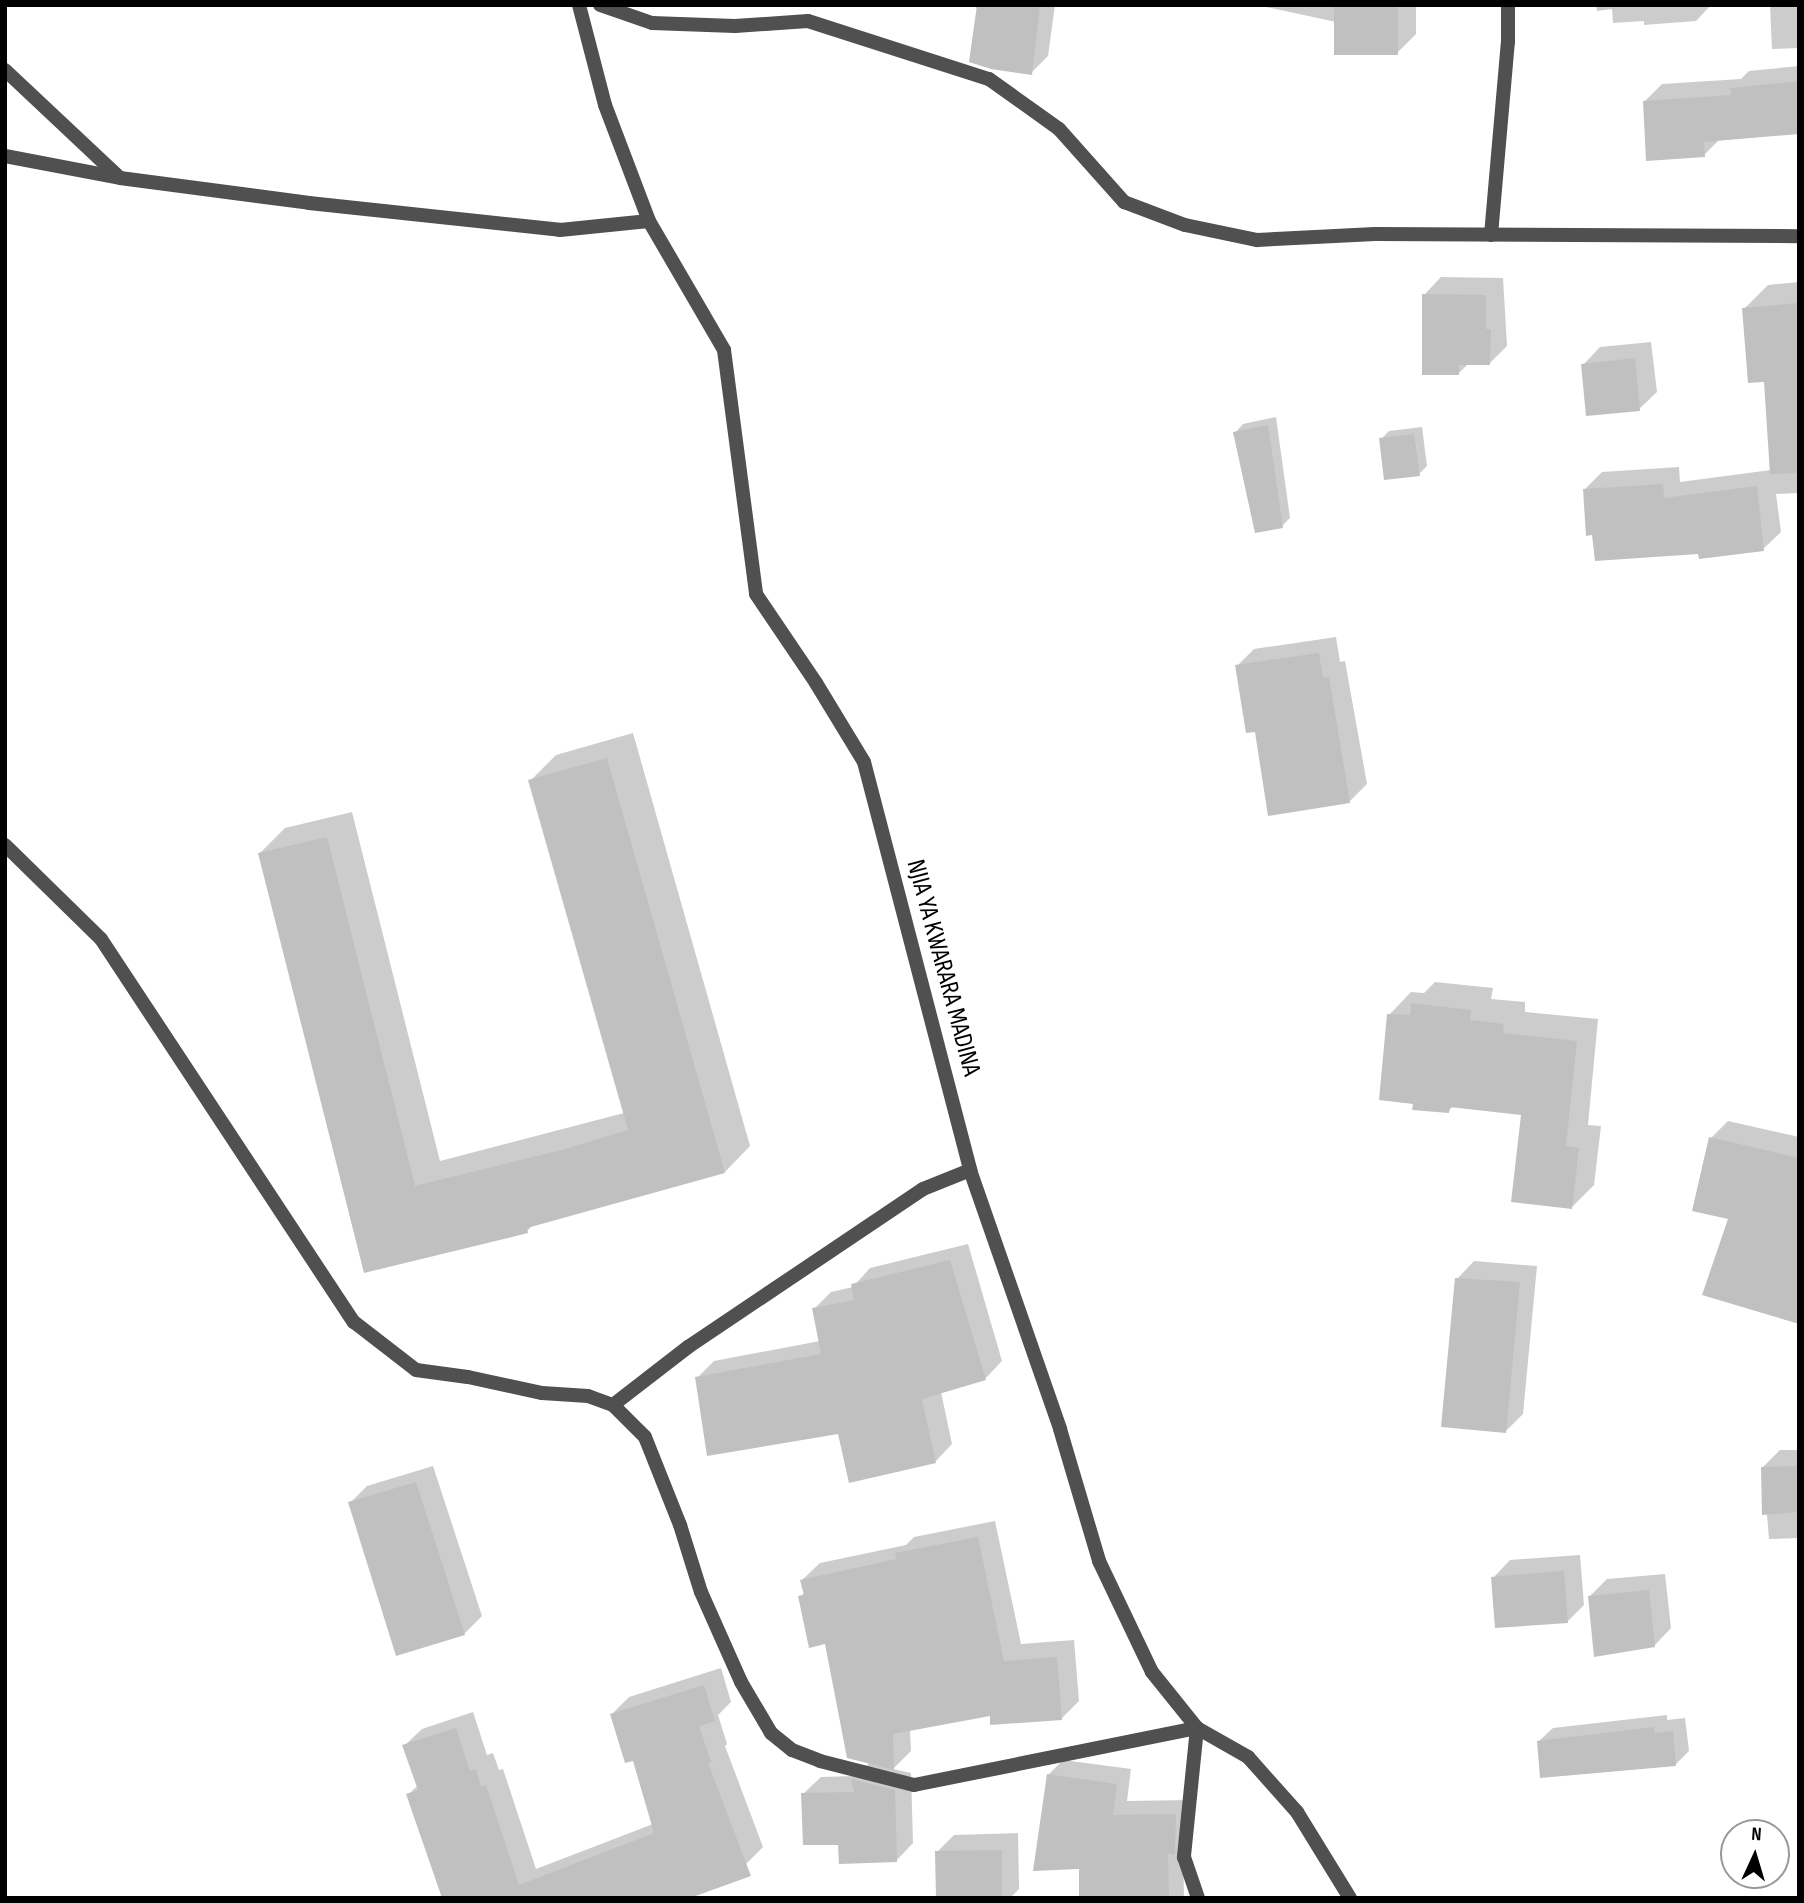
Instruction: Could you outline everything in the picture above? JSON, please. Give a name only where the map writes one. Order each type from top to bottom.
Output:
[{"type":"street","name":"NJIA YA KWARARA MADINA","points":[[579,5],[605,105],[649,221],[724,350],[756,594],[816,683],[864,762],[971,1170],[1060,1429],[1099,1561],[1152,1672],[1197,1728],[1248,1757],[1257,1766],[1297,1812],[1350,1898]]},
{"type":"street","points":[[600,5],[652,23],[734,26],[808,21],[989,79],[1059,129],[1124,202],[1185,225],[1257,240],[1375,234],[1799,236]]},
{"type":"street","points":[[1491,234],[1508,42],[1508,5]]},
{"type":"street","points":[[5,70],[120,178]]},
{"type":"street","points":[[5,156],[120,178],[309,203],[560,230],[649,221]]},
{"type":"street","points":[[5,845],[101,939],[354,1322],[416,1370],[468,1377],[542,1393],[587,1396],[613,1405],[645,1437],[680,1525],[701,1592],[741,1682],[771,1733],[792,1750],[820,1761],[914,1785],[1197,1728],[1184,1857],[1198,1898]]},
{"type":"street","points":[[613,1405],[688,1347],[922,1189],[971,1170]]},
{"type":"building","points":[[977,5],[1040,5],[1032,75],[991,69],[969,62]]},
{"type":"building","points":[[1334,5],[1398,5],[1398,55],[1334,55]]},
{"type":"building","points":[[1799,81],[1799,134],[1704,142],[1705,157],[1646,161],[1643,101],[1731,95],[1730,88]]},
{"type":"building","points":[[1422,294],[1486,295],[1486,329],[1491,329],[1490,365],[1459,365],[1459,375],[1422,375]]},
{"type":"building","points":[[1799,303],[1799,473],[1770,474],[1764,382],[1748,383],[1742,308]]},
{"type":"building","points":[[1635,358],[1640,411],[1586,416],[1581,364]]},
{"type":"building","points":[[1268,425],[1283,528],[1255,533],[1233,432]]},
{"type":"building","points":[[1414,434],[1420,476],[1384,480],[1379,438]]},
{"type":"building","points":[[1663,484],[1664,498],[1757,486],[1764,551],[1699,559],[1698,554],[1595,561],[1592,535],[1586,536],[1583,489]]},
{"type":"building","points":[[1319,653],[1323,678],[1329,677],[1350,803],[1268,816],[1255,732],[1246,733],[1235,665]]},
{"type":"building","points":[[607,758],[725,1173],[527,1228],[528,1233],[364,1273],[258,853],[327,837],[415,1186],[565,1149],[628,1130],[528,780]]},
{"type":"building","points":[[1411,1003],[1471,1010],[1470,1020],[1504,1024],[1503,1033],[1577,1041],[1566,1146],[1579,1148],[1572,1209],[1511,1202],[1521,1115],[1450,1107],[1449,1113],[1412,1110],[1413,1104],[1379,1100],[1387,1014],[1410,1015]]},
{"type":"building","points":[[1709,1137],[1799,1158],[1799,1324],[1702,1295],[1728,1219],[1692,1211]]},
{"type":"building","points":[[950,1260],[986,1380],[922,1399],[936,1463],[849,1483],[838,1434],[707,1456],[695,1377],[821,1354],[812,1308],[854,1300],[851,1284]]},
{"type":"building","points":[[1455,1278],[1520,1282],[1506,1433],[1441,1427]]},
{"type":"building","points":[[1799,1466],[1799,1512],[1762,1515],[1761,1467]]},
{"type":"building","points":[[416,1482],[465,1635],[396,1656],[348,1502]]},
{"type":"building","points":[[978,1537],[1004,1661],[1057,1657],[1062,1720],[990,1725],[990,1716],[893,1734],[894,1770],[847,1758],[825,1644],[809,1648],[798,1596],[804,1595],[800,1580],[896,1559],[895,1553]]},
{"type":"building","points":[[1564,1571],[1568,1623],[1495,1628],[1491,1577]]},
{"type":"building","points":[[1649,1590],[1655,1647],[1594,1657],[1588,1596]]},
{"type":"building","points":[[704,1685],[715,1721],[699,1726],[711,1762],[708,1763],[751,1876],[690,1898],[442,1898],[406,1794],[418,1790],[402,1745],[456,1728],[470,1771],[476,1769],[481,1786],[486,1785],[519,1885],[654,1833],[633,1761],[625,1763],[610,1714]]},
{"type":"building","points":[[1654,1727],[1654,1733],[1673,1731],[1676,1766],[1540,1778],[1537,1741]]},
{"type":"building","points":[[1047,1774],[1117,1784],[1113,1815],[1176,1814],[1175,1854],[1168,1854],[1169,1898],[1079,1898],[1079,1869],[1033,1871]]},
{"type":"building","points":[[851,1779],[895,1790],[897,1862],[839,1864],[838,1845],[803,1845],[801,1793],[854,1792]]},
{"type":"building","points":[[1002,1850],[1002,1898],[936,1898],[935,1851]]}]
